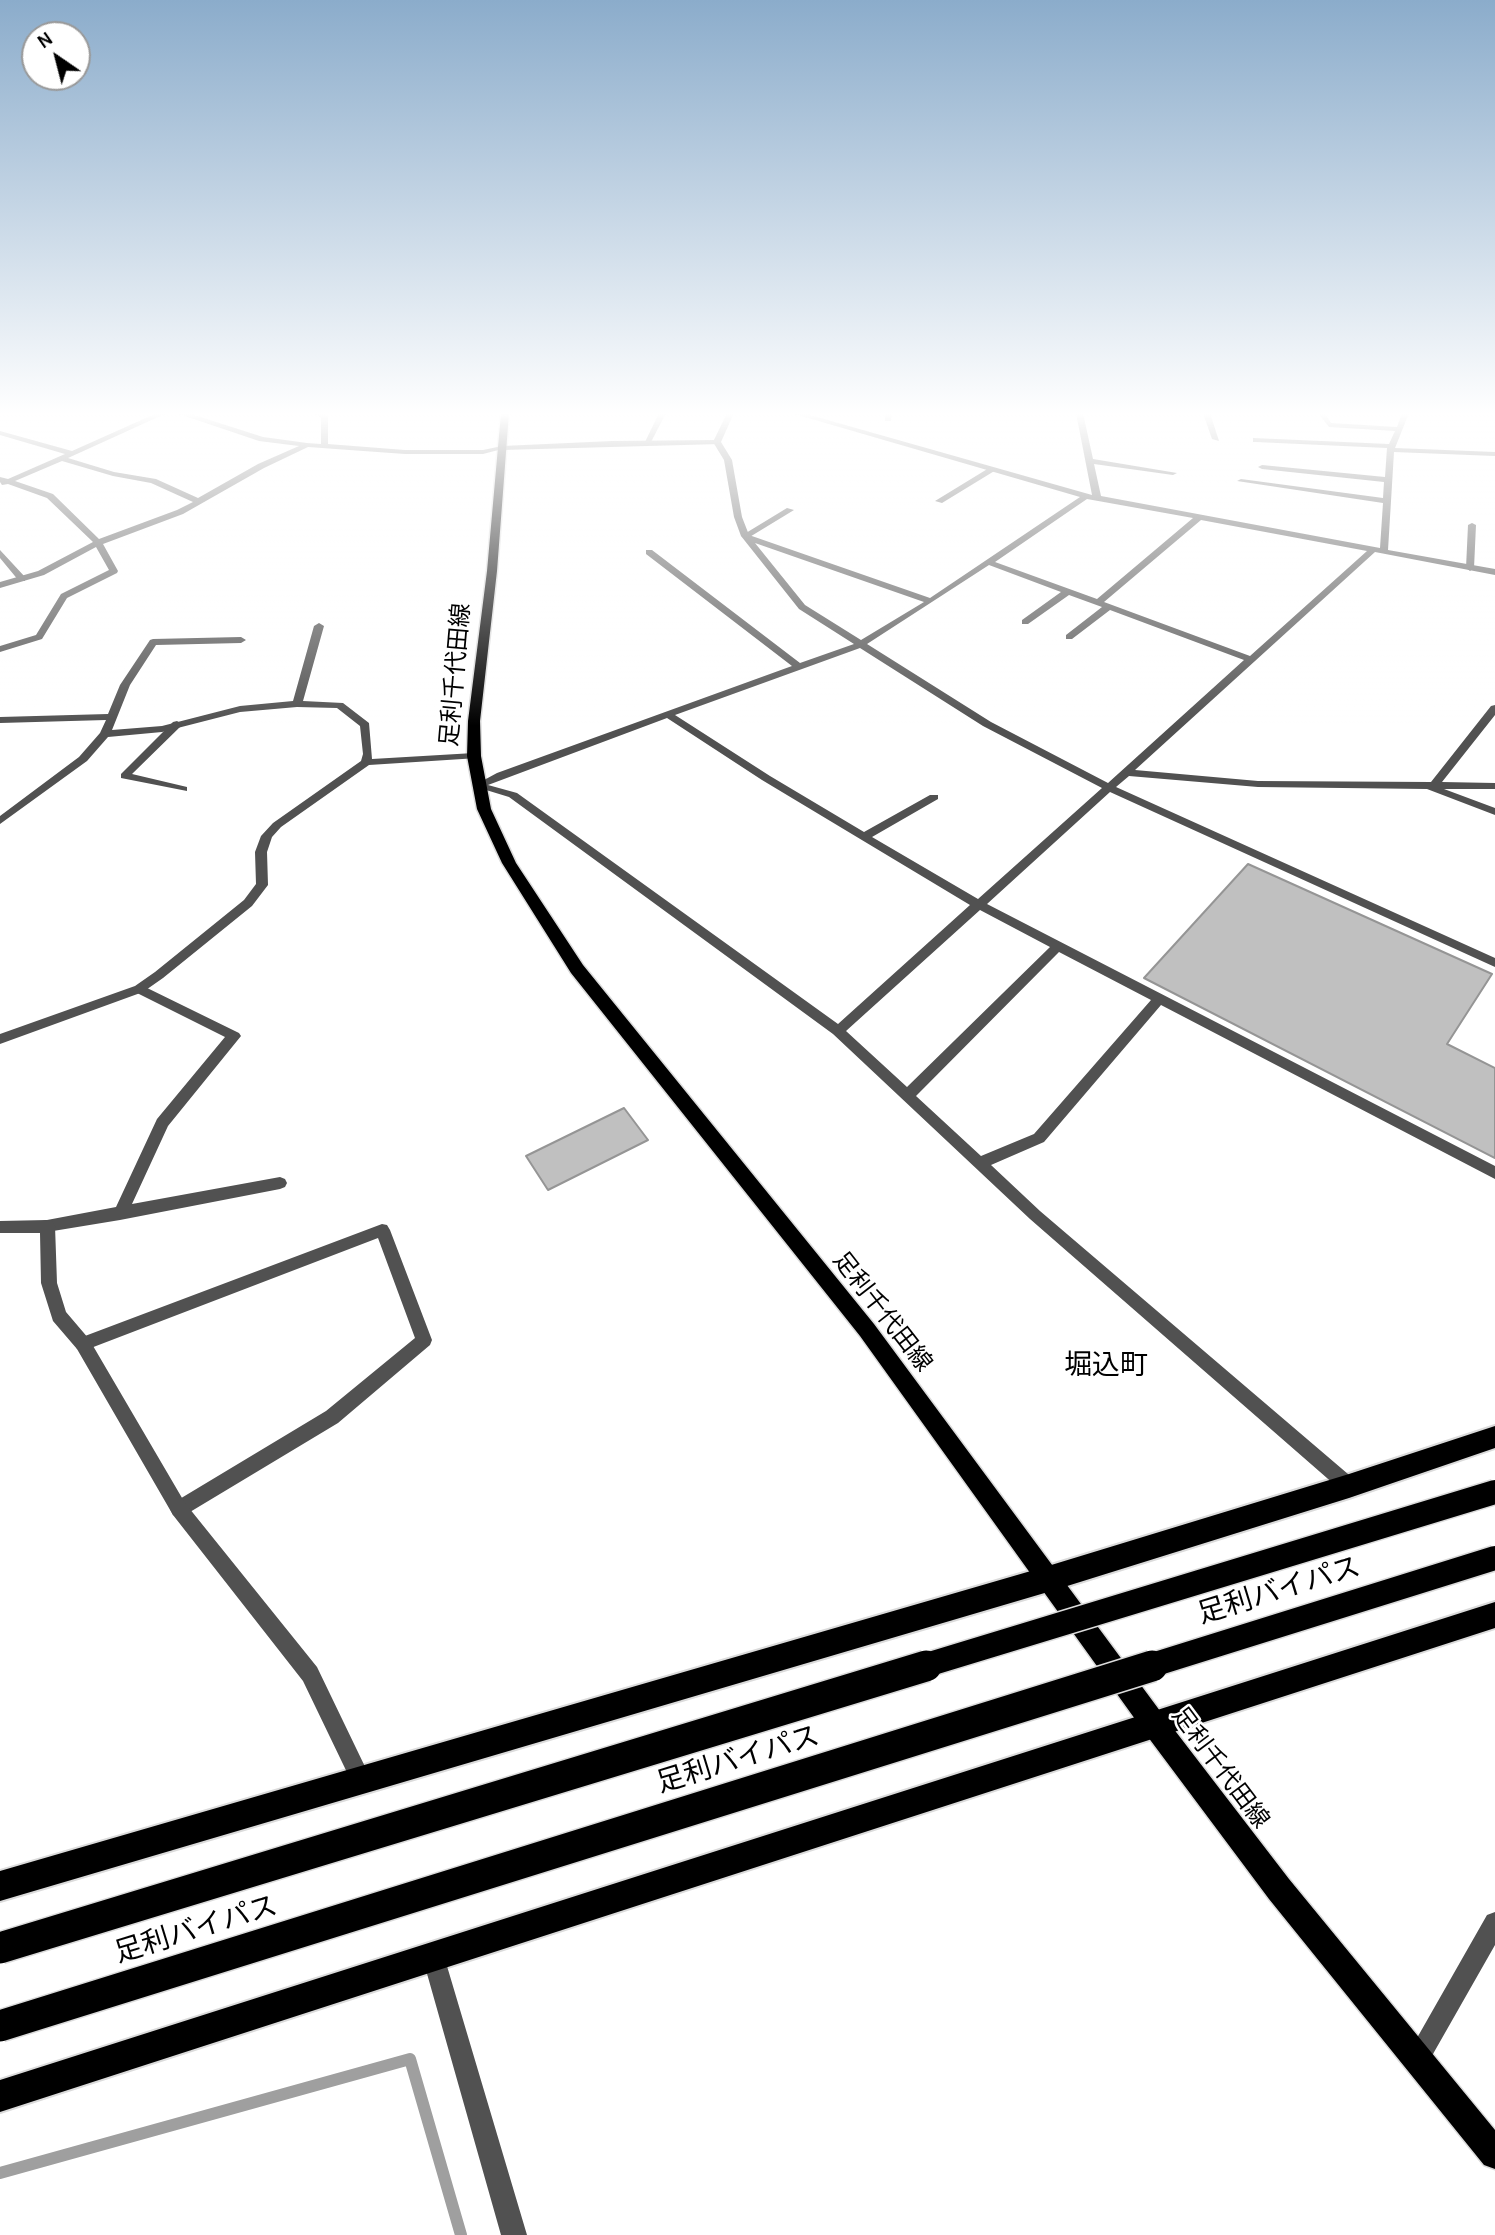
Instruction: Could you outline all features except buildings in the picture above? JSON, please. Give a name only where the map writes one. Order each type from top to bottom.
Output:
[{"type":"highway","points":[[0,1886],[1048,1579],[1349,1486],[1495,1437]]},
{"type":"highway","name":"足利バイパス","points":[[0,1948],[1495,1492]]},
{"type":"highway","name":"足利バイパス","points":[[0,2026],[1495,1558]]},
{"type":"highway","points":[[0,2096],[1495,1615]]},
{"type":"main road","name":"足利千代田線","points":[[496,517],[474,721],[474,755],[484,809],[509,863],[577,969],[867,1330],[1154,1724],[1279,1889],[1495,2154]]},
{"type":"street","points":[[0,649],[38,637],[64,596],[114,570],[98,543],[72,517]]},
{"type":"street","points":[[0,585],[41,573],[98,543],[162,517]]},
{"type":"street","points":[[738,517],[745,536],[802,607],[987,724],[1108,787],[1495,962]]},
{"type":"street","points":[[745,536],[777,517]]},
{"type":"street","points":[[478,786],[501,775],[860,645],[931,601],[1054,517]]},
{"type":"street","points":[[1069,637],[1200,517]]},
{"type":"street","points":[[1202,517],[1495,572]]},
{"type":"street","points":[[1384,552],[1387,517]]},
{"type":"street","points":[[1470,568],[1472,525]]},
{"type":"street","points":[[745,536],[931,601]]},
{"type":"street","points":[[838,1031],[1373,550]]},
{"type":"street","points":[[0,552],[22,579]]},
{"type":"street","points":[[649,552],[799,667]]},
{"type":"street","points":[[988,562],[1252,660]]},
{"type":"street","points":[[1025,622],[1067,592]]},
{"type":"street","points":[[298,704],[318,626]]},
{"type":"street","points":[[0,821],[83,759],[105,734],[125,685],[153,642],[241,640]]},
{"type":"street","points":[[105,734],[162,729],[240,709],[298,704],[339,705],[365,725],[366,762]]},
{"type":"street","points":[[1432,788],[1495,708]]},
{"type":"street","points":[[668,715],[766,778],[979,905],[1495,1173]]},
{"type":"street","points":[[0,720],[112,716]]},
{"type":"street","points":[[177,724],[125,776],[183,789]]},
{"type":"street","points":[[0,1039],[139,989],[248,903],[262,885],[261,852],[267,836],[277,825],[366,762],[474,755]]},
{"type":"street","points":[[1125,772],[1258,784],[1432,788],[1495,786]]},
{"type":"street","points":[[478,786],[513,795],[838,1031],[1035,1215],[1349,1486]]},
{"type":"street","points":[[1432,788],[1495,813]]},
{"type":"street","points":[[865,836],[934,797]]},
{"type":"street","points":[[908,1095],[1059,946]]},
{"type":"street","points":[[120,1214],[162,1123],[234,1036],[139,989]]},
{"type":"street","points":[[980,1163],[1039,1138],[1159,999]]},
{"type":"street","points":[[0,1227],[47,1226],[280,1183]]},
{"type":"street","points":[[47,1226],[49,1283],[59,1316],[83,1344],[179,1509],[310,1674],[362,1782]]},
{"type":"street","points":[[83,1344],[382,1230],[424,1340],[332,1417],[179,1509]]},
{"type":"street","points":[[1417,2060],[1495,1923]]},
{"type":"street","points":[[433,1956],[514,2235]]},
{"type":"waterway","points":[[0,2173],[410,2059],[461,2235]]},
{"type":"district","name":"堀込町","points":[[1106,1366]]}]
